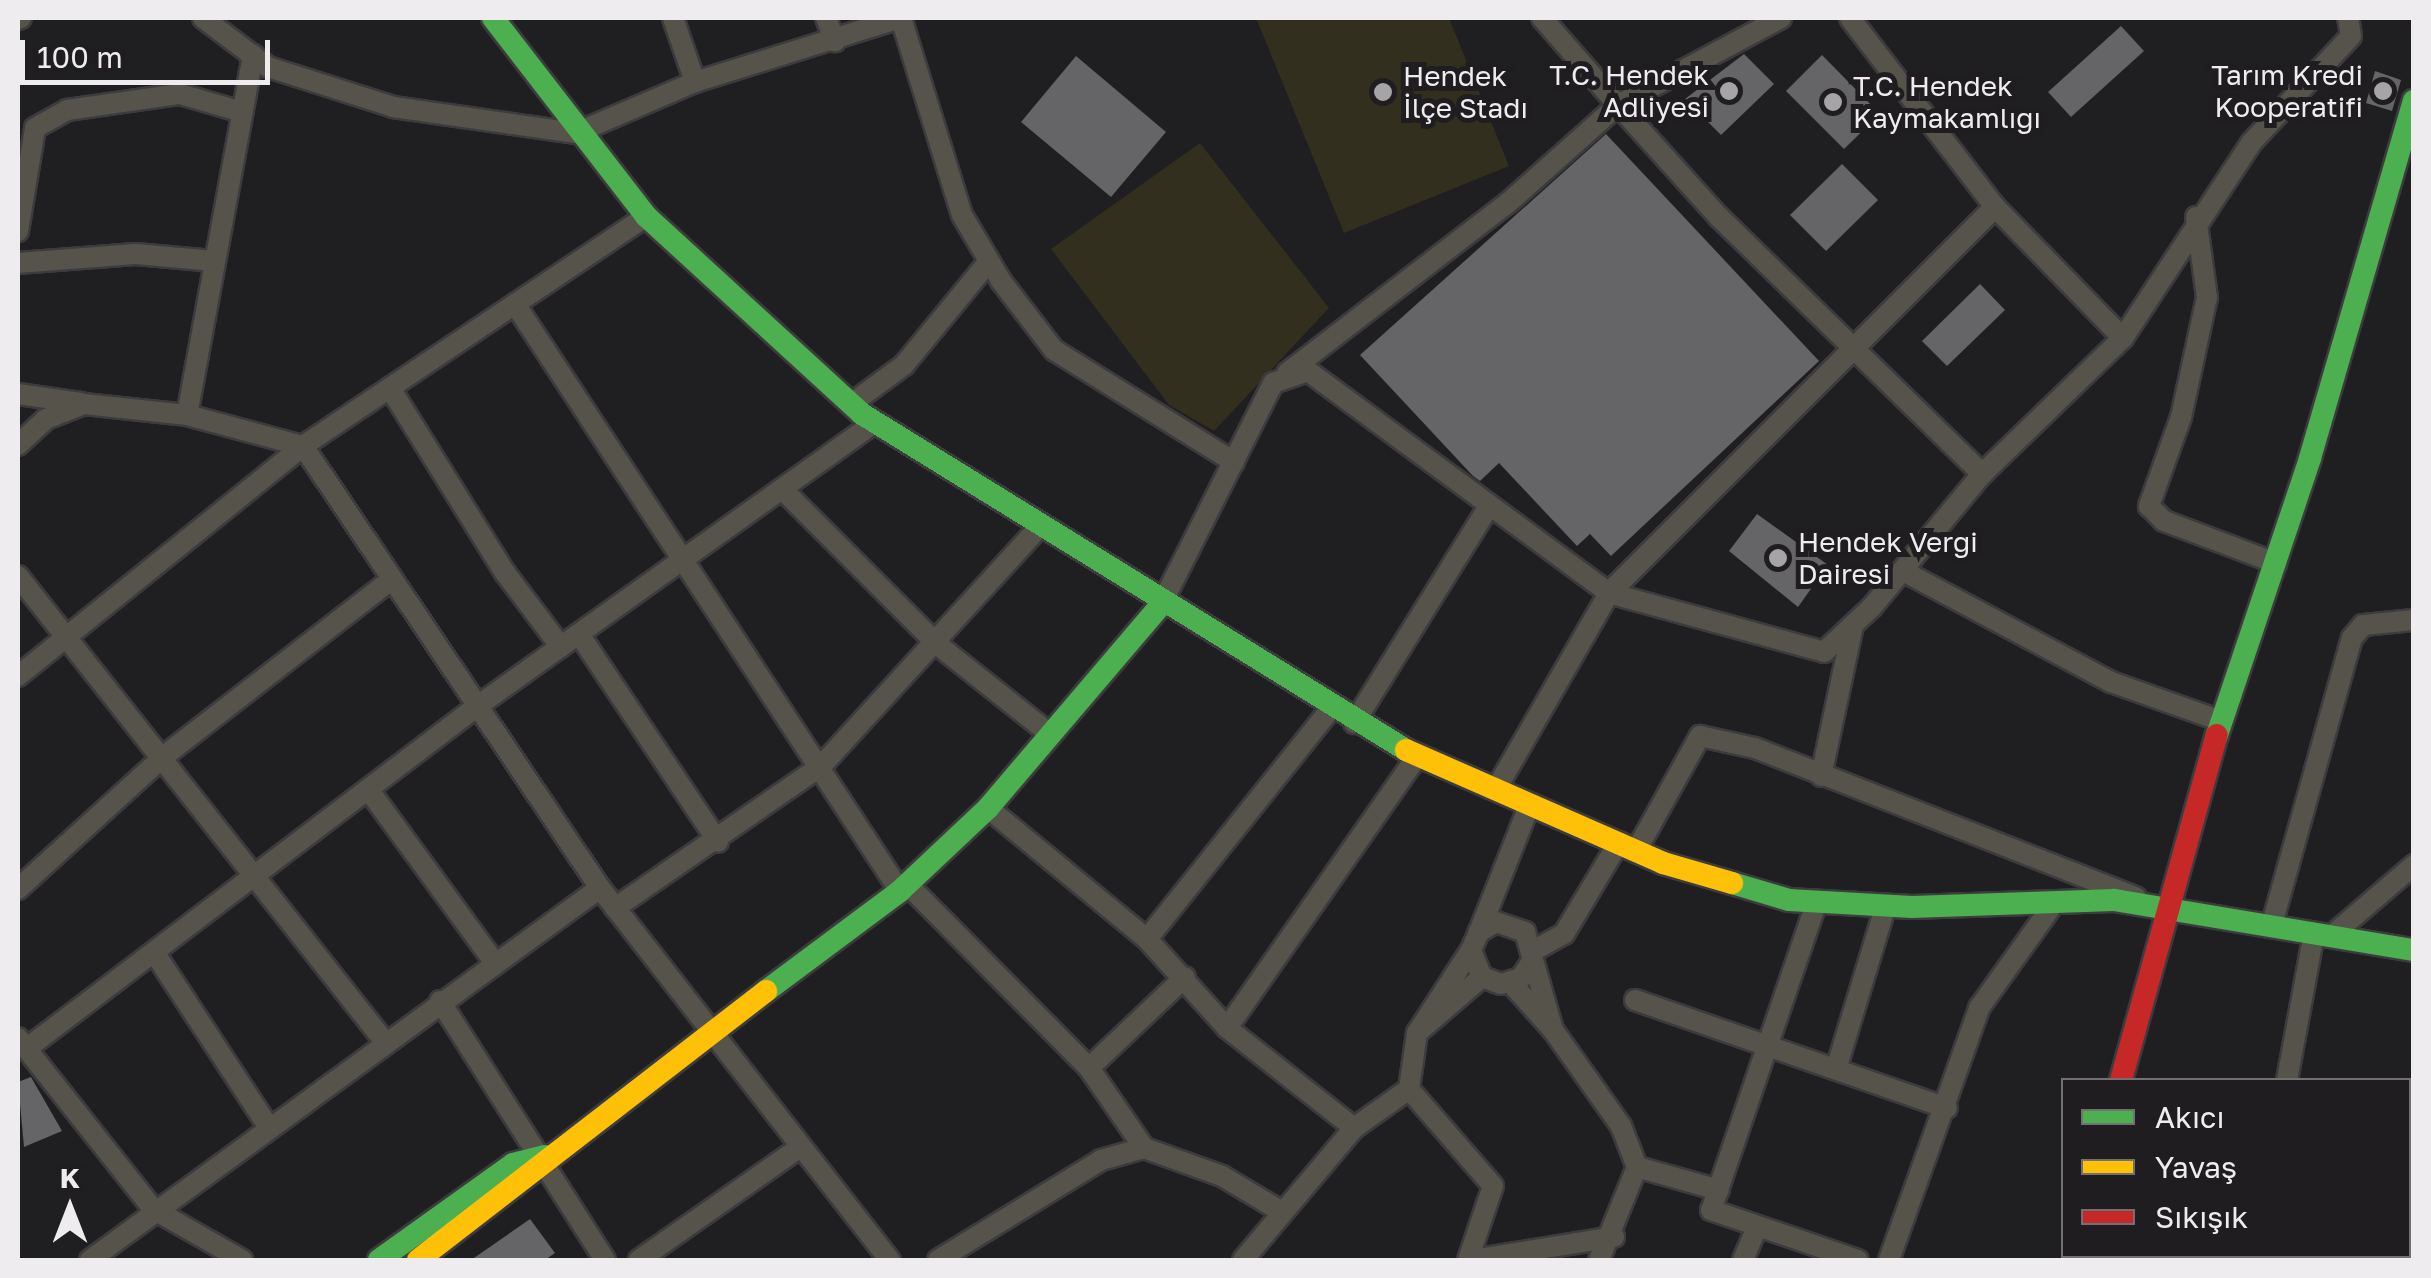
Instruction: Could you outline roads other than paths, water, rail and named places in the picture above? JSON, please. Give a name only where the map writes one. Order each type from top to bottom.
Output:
[{"type":"main road","points":[[493,18],[576,133],[646,216],[851,404],[1161,606],[1330,710],[1417,757],[1627,846],[1817,901],[1886,906],[2114,900],[2414,950]]},
{"type":"main road","points":[[2122,1078],[2221,722],[2276,562],[2390,169],[2414,101]]},
{"type":"main road","points":[[418,1260],[545,1156],[904,887],[988,808],[1161,606]]},
{"type":"main road","points":[[379,1260],[513,1164],[545,1156]]},
{"type":"street","points":[[204,18],[253,55],[394,106],[576,133],[695,82],[901,18],[962,215],[1054,350],[1234,462]]},
{"type":"street","points":[[673,18],[695,82]]},
{"type":"street","points":[[826,18],[835,41]]},
{"type":"street","points":[[1542,18],[1719,217],[1854,343],[1982,474]]},
{"type":"street","points":[[1161,606],[1274,383],[1508,204],[1618,105],[1781,18]]},
{"type":"street","points":[[1850,18],[1996,207],[2123,338]]},
{"type":"street","points":[[1274,383],[1308,372],[1488,508],[1609,593],[1824,652],[1903,571],[1982,474],[2123,338],[2196,217],[2292,92],[2351,36],[2348,18]]},
{"type":"street","points":[[187,415],[253,55]]},
{"type":"street","points":[[18,231],[35,128],[68,110],[180,94],[242,112]]},
{"type":"street","points":[[2390,169],[2414,178]]},
{"type":"street","points":[[1496,789],[1609,593],[1854,343],[1996,207]]},
{"type":"street","points":[[18,676],[303,446],[646,216]]},
{"type":"street","points":[[2196,217],[2208,297],[2181,416],[2149,506],[2164,522],[2276,562]]},
{"type":"street","points":[[18,263],[136,254],[214,261]]},
{"type":"street","points":[[851,404],[904,365],[990,261]]},
{"type":"street","points":[[514,304],[682,562],[904,887],[1090,1068],[1144,1148]]},
{"type":"street","points":[[390,388],[506,574],[570,640],[718,842]]},
{"type":"street","points":[[18,394],[187,415],[303,446],[600,888],[708,1036],[890,1260]]},
{"type":"street","points":[[18,446],[46,419],[84,404]]},
{"type":"street","points":[[242,1260],[154,1209],[22,1043],[154,952],[476,707],[875,422]]},
{"type":"street","points":[[782,489],[938,645],[1051,735]]},
{"type":"street","points":[[1354,723],[1488,508]]},
{"type":"street","points":[[615,908],[718,842],[822,765],[938,645],[1039,527]]},
{"type":"street","points":[[1903,571],[2111,682],[2221,722]]},
{"type":"street","points":[[18,576],[164,756],[384,1041]]},
{"type":"street","points":[[18,888],[164,756],[392,580]]},
{"type":"street","points":[[2272,924],[2352,638],[2364,625],[2414,620]]},
{"type":"street","points":[[1821,776],[1853,626]]},
{"type":"street","points":[[1147,940],[1330,710]]},
{"type":"street","points":[[1511,983],[1533,956],[1564,934],[1700,736],[1821,776],[2169,911]]},
{"type":"street","points":[[1227,1028],[1417,757]]},
{"type":"street","points":[[368,789],[494,963]]},
{"type":"street","points":[[1243,1260],[1280,1210],[1354,1128],[1409,1089],[1417,1033],[1475,941],[1530,804]]},
{"type":"street","points":[[988,808],[1147,940],[1186,976],[1227,1028],[1354,1128]]},
{"type":"street","points":[[2287,1078],[2322,935],[2414,865]]},
{"type":"street","points":[[90,1260],[384,1041],[600,888]]},
{"type":"street","points":[[1817,901],[1711,1210],[1756,1230],[1858,1260]]},
{"type":"street","points":[[1889,1260],[1947,1108],[1979,1008],[2054,902]]},
{"type":"street","points":[[1838,1066],[1886,906]]},
{"type":"street","points":[[1475,941],[1496,922],[1516,925],[1533,956],[1553,1030]]},
{"type":"street","points":[[1475,941],[1482,977]]},
{"type":"street","points":[[154,952],[268,1126]]},
{"type":"street","points":[[1090,1068],[1186,976]]},
{"type":"street","points":[[1482,977],[1511,983],[1553,1030],[1621,1126],[1637,1167],[1614,1237],[1599,1260]]},
{"type":"street","points":[[1417,1033],[1482,977]]},
{"type":"street","points":[[1636,1000],[1772,1041],[1947,1108]]},
{"type":"street","points":[[440,1002],[545,1156],[605,1260]]},
{"type":"street","points":[[1409,1089],[1492,1186],[1470,1260],[1614,1237]]},
{"type":"street","points":[[639,1260],[799,1148]]},
{"type":"street","points":[[938,1260],[1101,1160],[1144,1148],[1222,1176],[1280,1210]]},
{"type":"street","points":[[1637,1167],[1719,1190]]},
{"type":"street","points":[[1742,1260],[1756,1230]]},
{"type":"place","name":"T.C. Hendek Adliyesi","points":[[1729,91]]},
{"type":"place","name":"Tarım Kredi Kooperatifi","points":[[2383,91]]},
{"type":"place","name":"Hendek İlçe Stadı","points":[[1383,92]]},
{"type":"place","name":"T.C. Hendek Kaymakamlığı","points":[[1833,102]]},
{"type":"place","name":"Hendek Vergi Dairesi","points":[[1778,558]]}]
